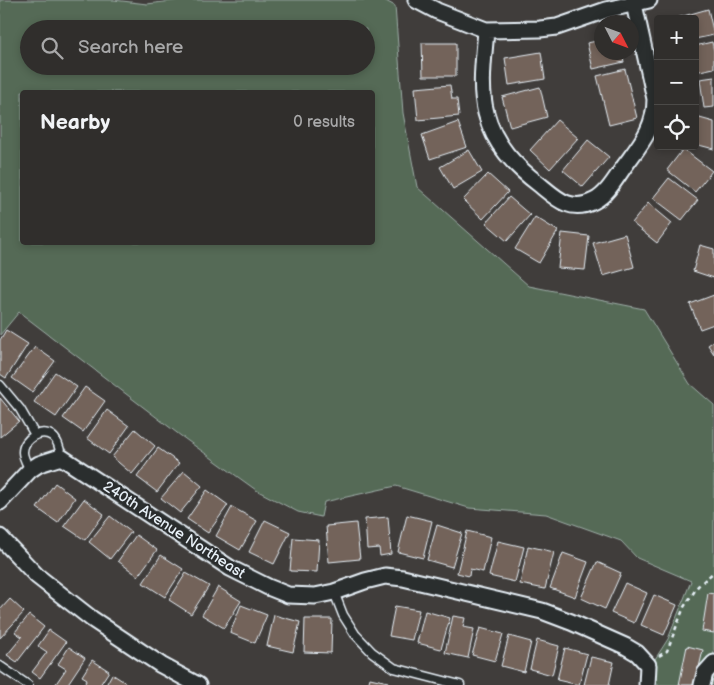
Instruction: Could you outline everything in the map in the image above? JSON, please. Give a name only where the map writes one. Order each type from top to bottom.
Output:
[{"type":"street","points":[[416,0],[437,11],[486,30],[557,27],[606,10],[649,0]]},
{"type":"street","points":[[486,30],[481,82],[482,96],[486,115],[497,140],[514,164],[560,201],[572,206],[584,205],[595,201],[606,191],[644,140],[653,121],[655,99],[634,4]]},
{"type":"street","points":[[0,502],[38,464],[62,457]]},
{"type":"street","name":"240th Avenue Northeast","points":[[62,457],[230,568],[288,595],[315,596],[385,576],[403,578],[542,611],[571,622],[652,661]]},
{"type":"street","points":[[0,537],[37,576],[92,619],[161,665],[198,685]]},
{"type":"street","points":[[647,685],[652,661]]},
{"type":"street","points":[[702,685],[705,673],[714,663]]},
{"type":"lane","points":[[0,385],[20,409],[35,435]]},
{"type":"lane","points":[[30,470],[24,460],[23,452],[27,440],[35,435],[45,433],[52,436],[60,448],[62,457]]},
{"type":"lane","points":[[334,592],[343,614],[355,634],[372,652],[394,668],[460,685]]},
{"type":"lane","points":[[0,666],[28,685]]},
{"type":"path","points":[[652,661],[667,651],[684,607],[698,586],[714,572]]},
{"type":"green space","points":[[0,0],[114,0],[147,4],[181,0],[384,0],[395,6],[403,113],[417,187],[529,286],[644,309],[690,384],[714,405],[714,685],[647,685],[648,670],[668,639],[691,581],[637,558],[621,541],[546,514],[469,508],[396,486],[324,502],[321,517],[298,512],[256,490],[181,436],[19,312],[0,335]]},
{"type":"building","points":[[708,9],[714,35],[699,38],[699,15],[687,15]]},
{"type":"building","points":[[594,42],[594,60],[624,60],[624,62],[593,69],[587,43]]},
{"type":"building","points":[[712,42],[714,68],[699,71],[699,45]]},
{"type":"building","points":[[422,43],[456,43],[456,76],[423,76]]},
{"type":"building","points":[[541,52],[545,79],[509,85],[505,58]]},
{"type":"building","points":[[625,69],[637,118],[609,125],[597,76]]},
{"type":"building","points":[[714,77],[714,107],[704,108],[700,79]]},
{"type":"building","points":[[450,85],[452,99],[457,99],[459,116],[418,120],[415,88]]},
{"type":"building","points":[[540,87],[547,117],[510,127],[502,97]]},
{"type":"building","points":[[699,118],[714,122],[714,149],[699,145]]},
{"type":"building","points":[[557,120],[578,138],[550,169],[530,150]]},
{"type":"building","points":[[458,122],[467,147],[430,159],[422,135]]},
{"type":"building","points":[[588,140],[609,157],[583,187],[563,170]]},
{"type":"building","points":[[469,150],[482,172],[453,189],[440,167]]},
{"type":"building","points":[[682,150],[684,150],[712,171],[695,192],[667,170]]},
{"type":"building","points":[[488,174],[508,192],[483,219],[463,200]]},
{"type":"building","points":[[669,178],[698,200],[682,220],[653,198]]},
{"type":"building","points":[[509,197],[530,215],[507,241],[486,223]]},
{"type":"building","points":[[648,203],[672,223],[657,243],[632,223]]},
{"type":"building","points":[[535,217],[558,231],[539,263],[515,249]]},
{"type":"building","points":[[562,233],[589,236],[585,270],[558,268]]},
{"type":"building","points":[[625,234],[634,267],[603,276],[593,243]]},
{"type":"building","points":[[700,245],[714,249],[714,278],[693,271]]},
{"type":"building","points":[[714,295],[714,324],[700,329],[690,304]]},
{"type":"building","points":[[6,330],[28,344],[6,378],[0,374],[0,340]]},
{"type":"building","points":[[714,341],[714,354],[708,345]]},
{"type":"building","points":[[35,347],[55,361],[32,392],[12,378]]},
{"type":"building","points":[[55,372],[77,387],[56,417],[34,402]]},
{"type":"building","points":[[85,387],[105,401],[83,432],[63,418]]},
{"type":"building","points":[[0,398],[19,421],[0,437]]},
{"type":"building","points":[[107,410],[129,426],[109,454],[87,438]]},
{"type":"building","points":[[135,429],[155,446],[132,474],[112,457]]},
{"type":"building","points":[[158,448],[179,463],[157,492],[137,477]]},
{"type":"building","points":[[184,471],[202,486],[180,513],[161,498]]},
{"type":"building","points":[[55,483],[75,498],[58,523],[37,508]]},
{"type":"building","points":[[207,490],[228,505],[208,533],[187,519]]},
{"type":"building","points":[[84,499],[104,514],[85,540],[64,526]]},
{"type":"building","points":[[232,507],[257,521],[240,550],[216,536]]},
{"type":"building","points":[[407,515],[432,521],[423,558],[398,552]]},
{"type":"building","points":[[110,516],[131,532],[110,559],[89,542]]},
{"type":"building","points":[[388,517],[391,554],[380,556],[379,548],[367,549],[365,519]]},
{"type":"building","points":[[265,520],[290,532],[274,564],[249,552]]},
{"type":"building","points":[[356,523],[360,559],[329,562],[326,526]]},
{"type":"building","points":[[437,525],[462,533],[452,567],[427,560]]},
{"type":"building","points":[[467,531],[491,537],[483,572],[470,569],[469,576],[457,573]]},
{"type":"building","points":[[136,535],[157,550],[138,576],[118,561]]},
{"type":"building","points":[[293,538],[319,540],[317,572],[290,571]]},
{"type":"building","points":[[498,541],[524,547],[515,582],[489,576]]},
{"type":"building","points":[[528,546],[554,552],[545,589],[520,584]]},
{"type":"building","points":[[563,553],[588,562],[575,597],[550,588]]},
{"type":"building","points":[[161,555],[183,569],[165,597],[143,583]]},
{"type":"building","points":[[597,562],[621,573],[605,609],[581,598]]},
{"type":"building","points":[[186,573],[209,586],[191,614],[169,600]]},
{"type":"building","points":[[625,583],[647,593],[634,623],[611,613]]},
{"type":"building","points":[[218,587],[241,601],[224,628],[202,615]]},
{"type":"building","points":[[708,593],[714,594],[714,633],[702,631]]},
{"type":"building","points":[[654,595],[677,605],[664,635],[641,625]]},
{"type":"building","points":[[10,599],[24,612],[0,638],[0,610]]},
{"type":"building","points":[[241,605],[267,615],[255,643],[230,633]]},
{"type":"building","points":[[395,606],[419,610],[412,640],[389,636]]},
{"type":"building","points":[[425,611],[450,618],[441,649],[417,643]]},
{"type":"building","points":[[29,615],[44,627],[17,662],[7,655],[22,637],[15,632]]},
{"type":"building","points":[[274,615],[300,622],[293,652],[267,646]]},
{"type":"building","points":[[453,616],[465,618],[463,627],[474,629],[468,658],[445,653]]},
{"type":"building","points":[[305,619],[332,619],[331,653],[304,652]]},
{"type":"building","points":[[480,628],[503,634],[495,661],[472,655]]},
{"type":"building","points":[[49,630],[66,642],[40,678],[32,672],[47,652],[38,646]]},
{"type":"building","points":[[509,636],[531,642],[524,672],[501,666]]},
{"type":"building","points":[[537,640],[559,646],[552,675],[530,669]]},
{"type":"building","points":[[687,646],[703,650],[695,685],[679,685]]},
{"type":"building","points":[[69,647],[85,658],[67,685],[55,685],[66,669],[58,664]]},
{"type":"building","points":[[565,648],[587,654],[579,685],[557,680]]},
{"type":"building","points":[[591,657],[614,662],[609,685],[584,685]]},
{"type":"building","points":[[92,660],[109,671],[100,685],[84,685],[87,679],[82,676]]},
{"type":"building","points":[[112,674],[129,685],[106,685]]},
{"type":"building","points":[[370,678],[388,682],[387,685],[368,685]]}]
